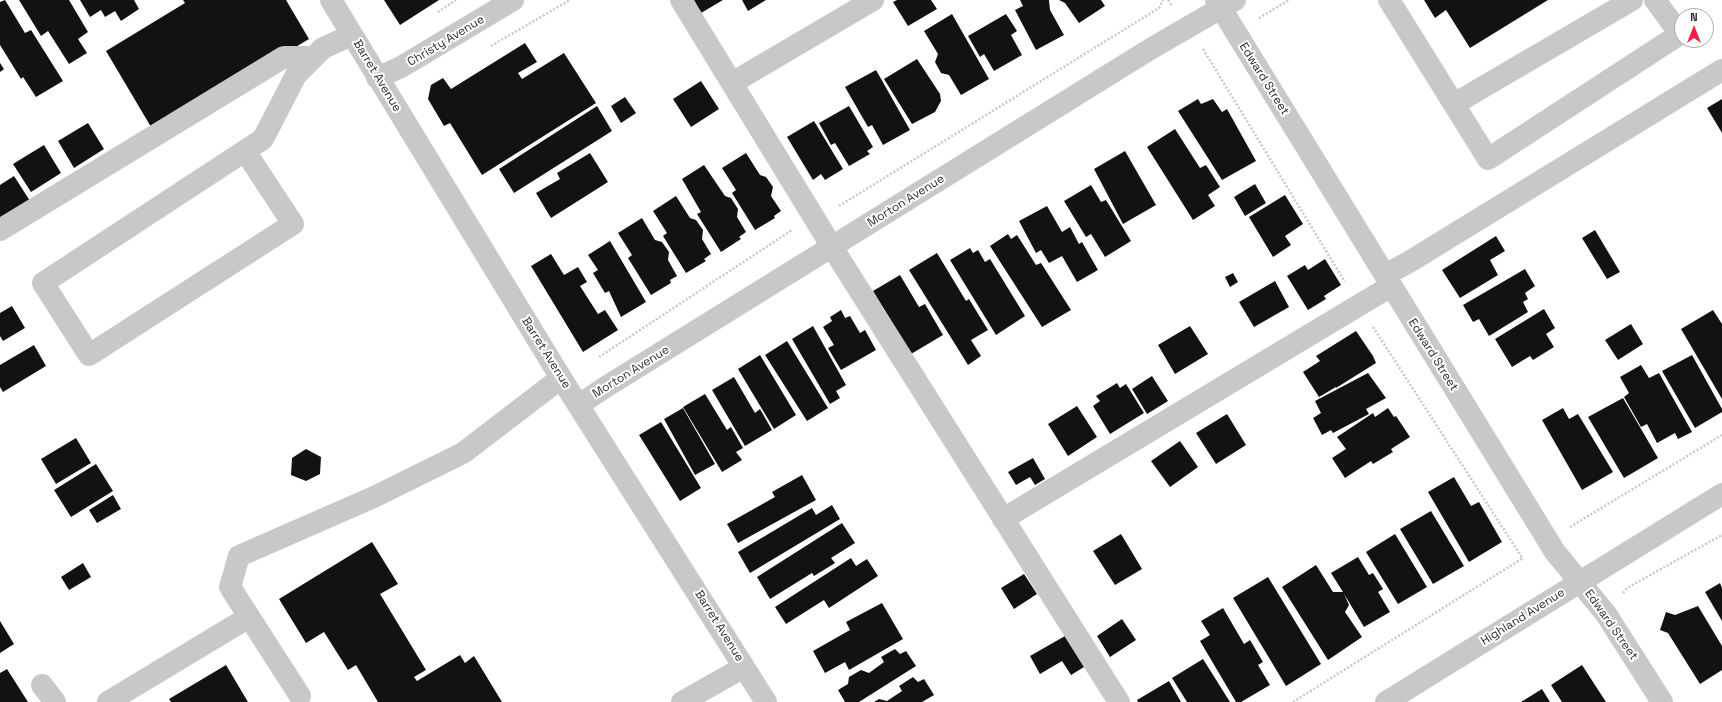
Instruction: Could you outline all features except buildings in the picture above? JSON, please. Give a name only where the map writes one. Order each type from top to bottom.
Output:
[{"type":"street","name":"Barret Avenue","points":[[331,0],[377,78],[561,378],[766,702]]},
{"type":"street","name":"Christy Avenue","points":[[377,78],[401,67],[513,0]]},
{"type":"street","points":[[681,0],[832,247],[1119,702]]},
{"type":"street","points":[[732,83],[873,0]]},
{"type":"street","points":[[1389,0],[1488,158],[1680,34],[1655,0]]},
{"type":"street","points":[[1454,104],[1632,0]]},
{"type":"street","name":"Morton Avenue","points":[[579,405],[1185,29],[1224,3]]},
{"type":"street","name":"Edward Street","points":[[1224,3],[1388,280],[1546,538],[1555,552],[1606,614],[1662,702]]},
{"type":"street","points":[[245,151],[293,224],[89,355],[43,283],[263,139],[296,75],[322,48],[352,35]]},
{"type":"street","points":[[0,230],[284,57],[314,57]]},
{"type":"street","points":[[1003,519],[1359,305],[1409,262],[1722,70]]},
{"type":"street","points":[[300,696],[230,587],[240,556],[374,498],[463,453],[561,378]]},
{"type":"street","name":"Highland Avenue","points":[[1386,702],[1722,494]]},
{"type":"street","points":[[108,702],[249,617]]},
{"type":"street","points":[[682,702],[744,667]]},
{"type":"path","points":[[485,50],[570,0]]},
{"type":"path","points":[[594,361],[813,216],[829,212],[1159,8],[1163,0]]},
{"type":"path","points":[[1168,0],[1185,29],[1202,47],[1359,305],[1523,559]]},
{"type":"path","points":[[1293,702],[1523,559],[1546,538],[1570,527],[1722,435]]}]
